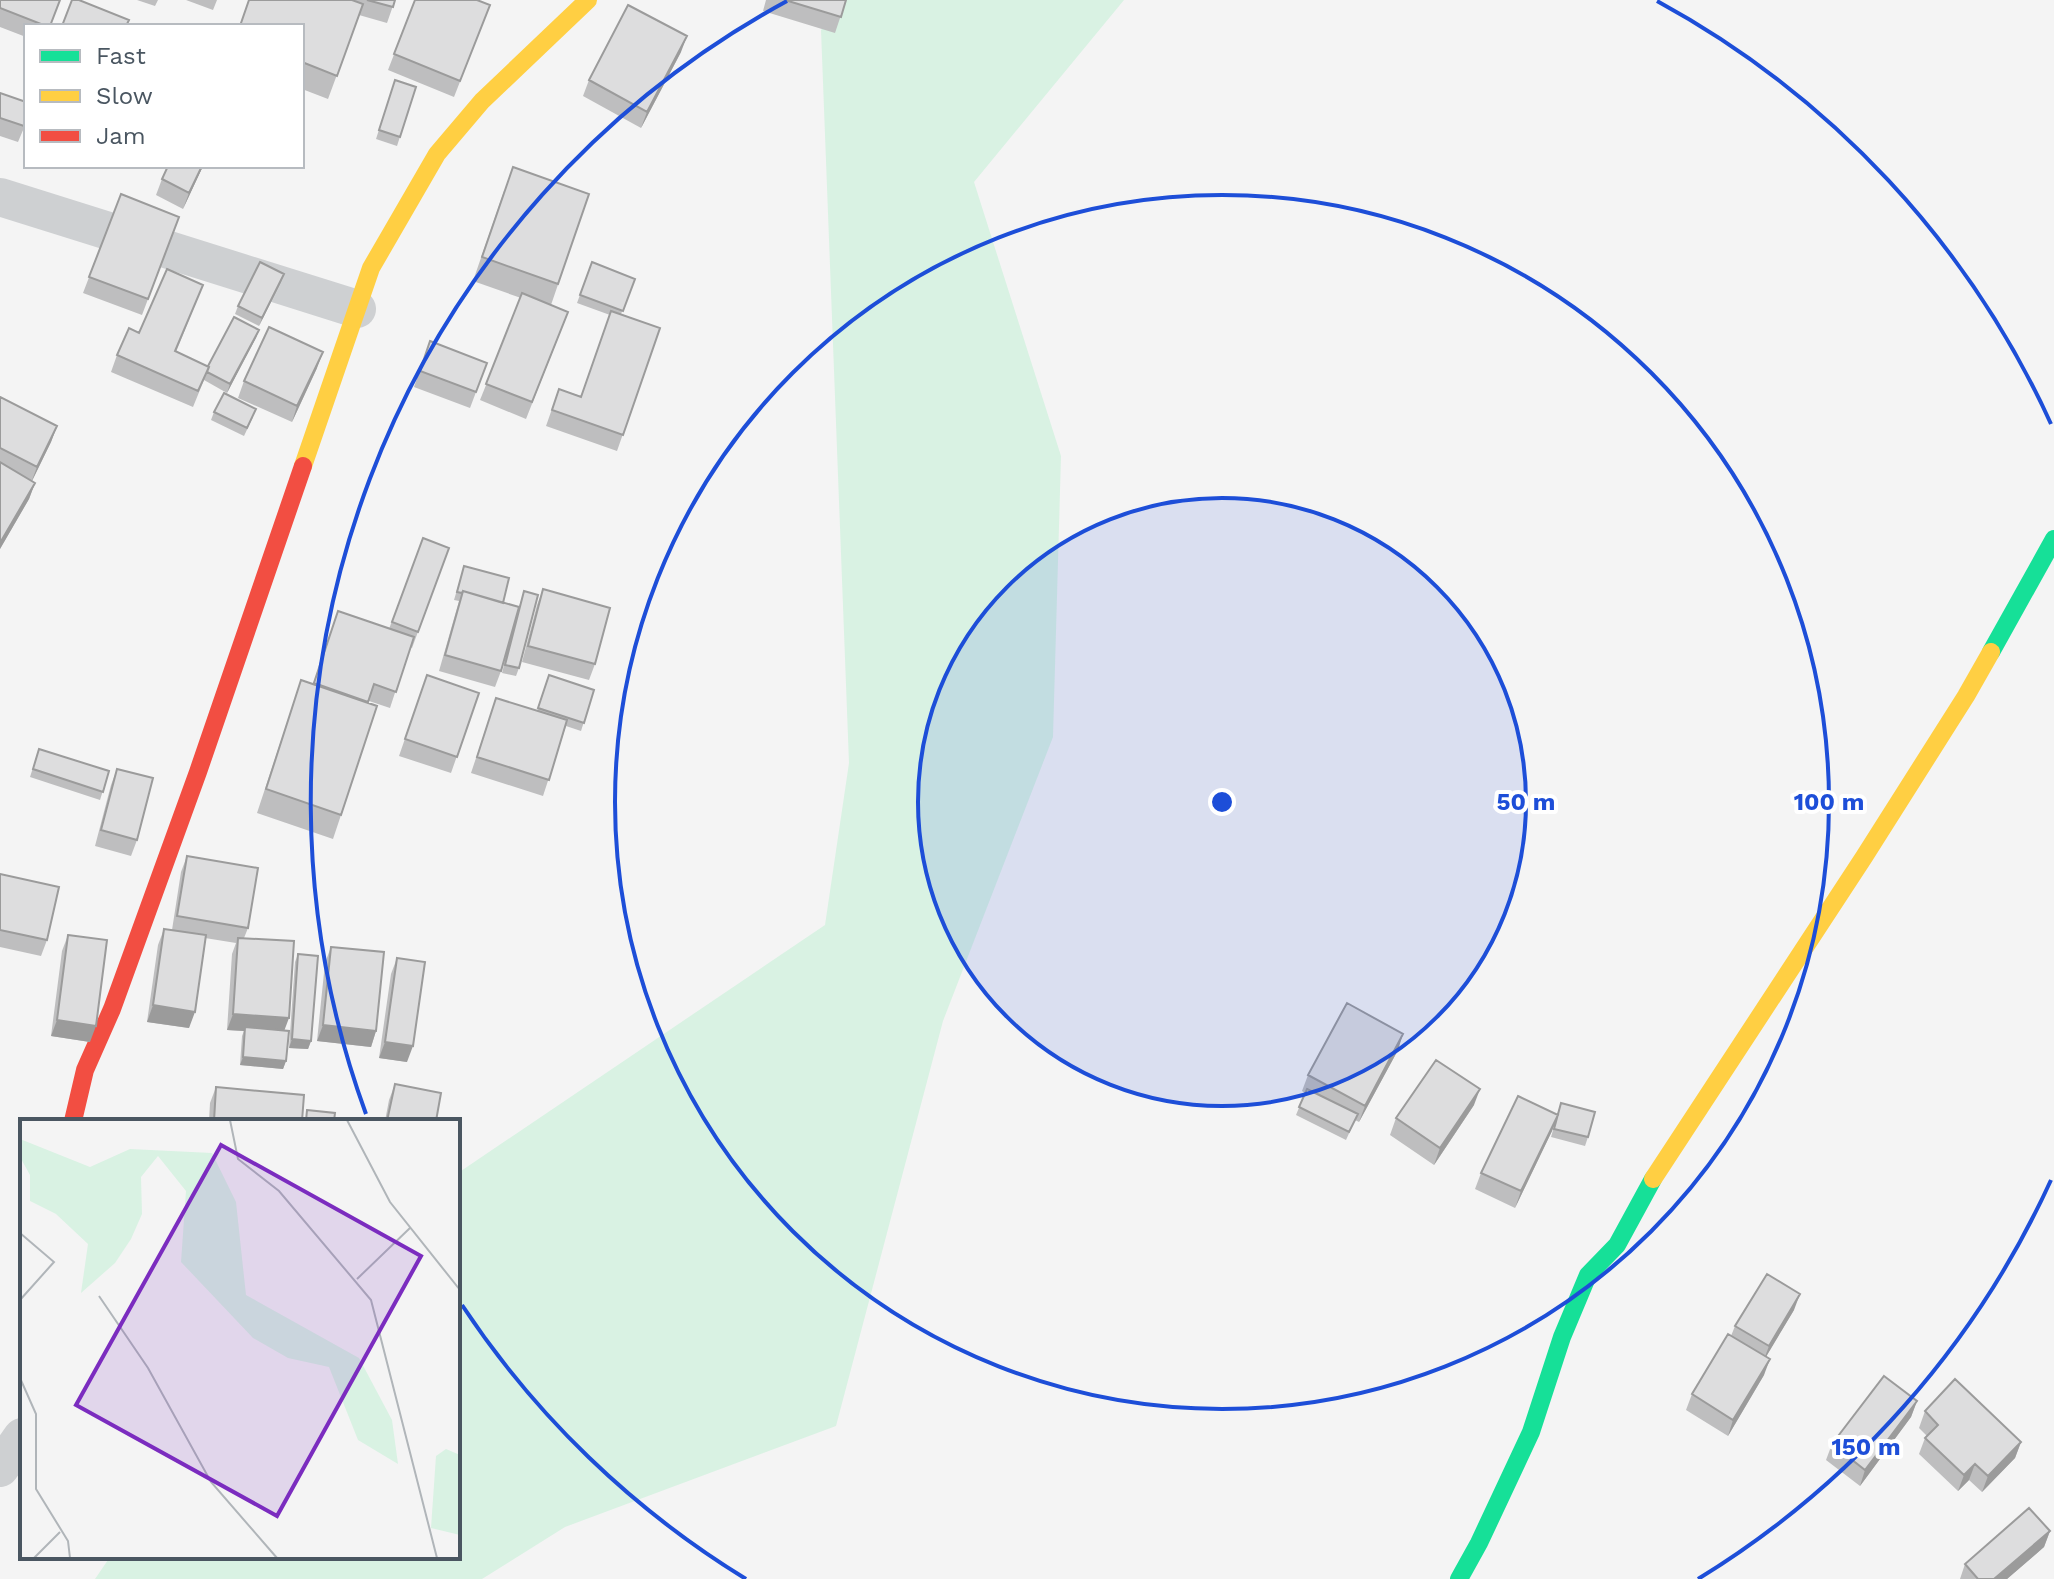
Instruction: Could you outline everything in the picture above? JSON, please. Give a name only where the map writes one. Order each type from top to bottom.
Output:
[{"type":"street","points":[[73,1119],[85,1070],[112,1009],[198,772],[371,268],[437,154],[482,101],[588,0]]},
{"type":"street","points":[[0,197],[357,309]]},
{"type":"street","points":[[1459,1579],[1531,1432],[1562,1337],[1588,1275],[1617,1245],[1661,1165],[1966,696],[2054,539]]},
{"type":"street","points":[[0,1468],[20,1440]]},
{"type":"green space","points":[[840,0],[1124,0],[974,182],[1061,456],[1053,737],[943,1021],[836,1426],[565,1527],[482,1579],[95,1579],[109,1559],[460,1559],[460,1172],[825,925],[849,763],[821,30]]},
{"type":"building","points":[[0,0],[60,0],[51,24],[41,24],[0,8]]},
{"type":"building","points":[[72,0],[129,20],[127,24],[63,24]]},
{"type":"building","points":[[249,0],[352,0],[363,4],[337,76],[304,63],[304,24],[241,24]]},
{"type":"building","points":[[367,0],[395,0],[393,7]]},
{"type":"building","points":[[415,0],[477,0],[490,5],[460,81],[394,54]]},
{"type":"building","points":[[785,0],[846,0],[841,17]]},
{"type":"building","points":[[628,5],[687,36],[647,112],[589,80]]},
{"type":"building","points":[[395,80],[416,87],[400,137],[379,130]]},
{"type":"building","points":[[0,93],[24,101],[24,126],[0,118]]},
{"type":"building","points":[[513,167],[589,194],[558,284],[482,257]]},
{"type":"building","points":[[167,168],[201,168],[189,193],[162,179]]},
{"type":"building","points":[[121,194],[179,217],[148,299],[89,277]]},
{"type":"building","points":[[260,262],[284,274],[262,318],[238,306]]},
{"type":"building","points":[[592,262],[635,279],[623,311],[580,295]]},
{"type":"building","points":[[167,269],[203,285],[175,351],[209,367],[198,391],[117,355],[129,328],[139,333]]},
{"type":"building","points":[[522,293],[568,312],[532,402],[486,384]]},
{"type":"building","points":[[611,311],[660,328],[623,435],[552,410],[559,389],[581,397]]},
{"type":"building","points":[[234,317],[259,330],[230,384],[207,372]]},
{"type":"building","points":[[269,327],[323,352],[297,406],[244,381]]},
{"type":"building","points":[[430,341],[487,363],[476,392],[420,371]]},
{"type":"building","points":[[224,393],[256,409],[247,428],[214,412]]},
{"type":"building","points":[[0,397],[57,426],[37,467],[0,448]]},
{"type":"building","points":[[0,462],[35,483],[0,543]]},
{"type":"building","points":[[423,538],[449,548],[418,632],[392,622]]},
{"type":"building","points":[[464,566],[509,578],[503,603],[457,592]]},
{"type":"building","points":[[543,589],[610,608],[595,664],[528,646]]},
{"type":"building","points":[[463,591],[519,607],[501,671],[445,655]]},
{"type":"building","points":[[524,591],[538,595],[519,668],[505,665]]},
{"type":"building","points":[[338,611],[414,637],[396,692],[374,684],[368,702],[314,683]]},
{"type":"building","points":[[427,675],[479,693],[457,757],[405,739]]},
{"type":"building","points":[[549,675],[594,690],[584,723],[538,708]]},
{"type":"building","points":[[301,680],[377,706],[341,815],[266,789]]},
{"type":"building","points":[[496,698],[567,720],[549,780],[477,757]]},
{"type":"building","points":[[39,749],[109,771],[103,792],[33,769]]},
{"type":"building","points":[[117,769],[153,778],[137,840],[101,830]]},
{"type":"building","points":[[187,856],[258,868],[248,928],[177,916]]},
{"type":"building","points":[[0,874],[59,887],[47,940],[0,930]]},
{"type":"building","points":[[164,929],[206,935],[195,1012],[153,1005]]},
{"type":"building","points":[[68,935],[107,940],[96,1026],[57,1020]]},
{"type":"building","points":[[238,938],[294,941],[289,1018],[233,1014]]},
{"type":"building","points":[[331,947],[384,952],[376,1031],[323,1025]]},
{"type":"building","points":[[298,954],[318,956],[311,1041],[292,1039]]},
{"type":"building","points":[[397,958],[425,962],[413,1046],[385,1042]]},
{"type":"building","points":[[1347,1003],[1403,1034],[1365,1106],[1308,1075]]},
{"type":"building","points":[[245,1027],[289,1031],[286,1061],[243,1057]]},
{"type":"building","points":[[1436,1060],[1480,1089],[1440,1148],[1396,1118]]},
{"type":"building","points":[[395,1084],[441,1093],[436,1119],[387,1119]]},
{"type":"building","points":[[216,1087],[304,1095],[302,1119],[214,1119]]},
{"type":"building","points":[[1307,1089],[1358,1114],[1349,1132],[1299,1107]]},
{"type":"building","points":[[1518,1096],[1558,1115],[1521,1191],[1481,1173]]},
{"type":"building","points":[[1561,1103],[1595,1112],[1588,1137],[1554,1129]]},
{"type":"building","points":[[307,1110],[335,1113],[334,1119],[306,1119]]},
{"type":"building","points":[[1767,1274],[1800,1294],[1769,1346],[1735,1326]]},
{"type":"building","points":[[1728,1334],[1770,1359],[1733,1420],[1692,1394]]},
{"type":"building","points":[[1884,1376],[1917,1401],[1865,1470],[1832,1444]]},
{"type":"building","points":[[1955,1379],[2021,1442],[1988,1476],[1975,1464],[1964,1475],[1925,1438],[1938,1425],[1925,1411]]},
{"type":"building","points":[[2029,1508],[2050,1531],[1994,1579],[1978,1579],[1965,1564]]},
{"type":"traffic: fast","points":[[1991,652],[2054,539]]},
{"type":"traffic: fast","points":[[1459,1579],[1531,1432],[1562,1337],[1588,1275],[1617,1245],[1653,1179]]},
{"type":"traffic: slow","points":[[303,466],[371,268],[437,154],[482,101],[588,0]]},
{"type":"traffic: slow","points":[[1653,1179],[1864,857],[1991,652]]},
{"type":"traffic: jam","points":[[73,1119],[85,1070],[112,1009],[198,772],[303,466]]}]
